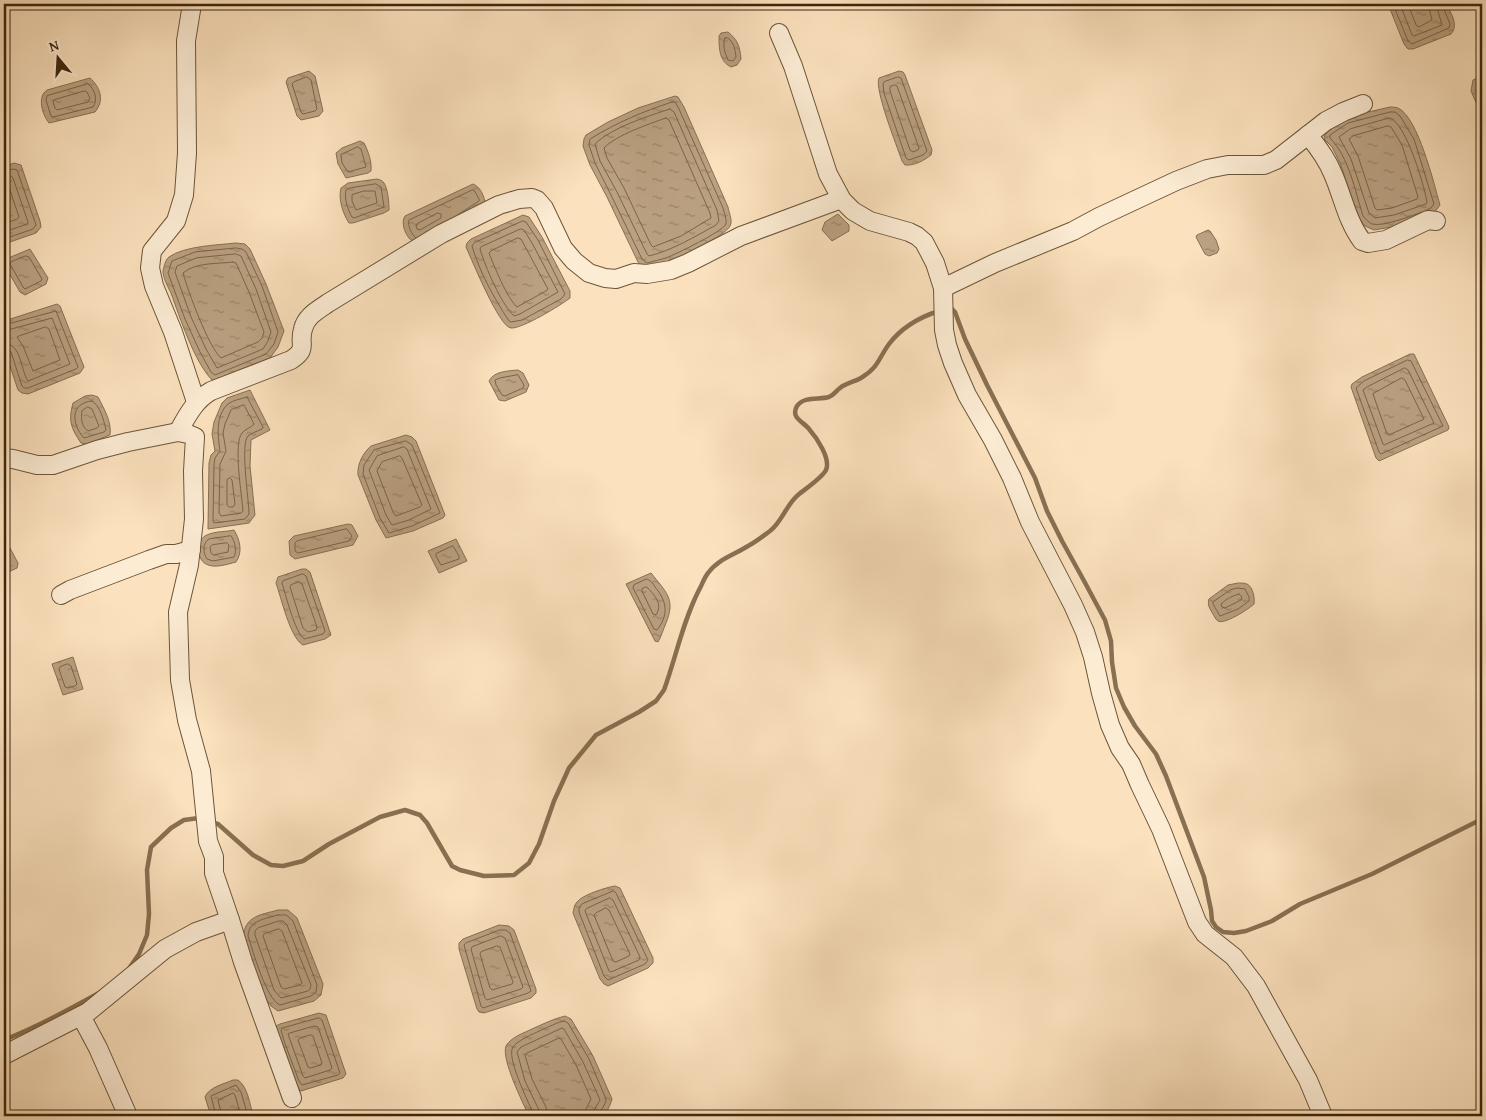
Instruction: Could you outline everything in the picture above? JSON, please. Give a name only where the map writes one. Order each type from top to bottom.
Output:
[{"type":"street","points":[[192,4],[186,41],[187,153],[184,195],[176,221],[152,251],[150,268],[154,286],[196,402]]},
{"type":"street","points":[[779,33],[793,66],[828,174],[841,199],[854,211],[870,221],[917,236],[929,250],[940,276],[947,345],[967,395],[993,440],[1012,478],[1030,522],[1086,632],[1110,725],[1120,748],[1131,764],[1161,829],[1197,922],[1205,934],[1234,957],[1256,986],[1297,1058],[1323,1116]]},
{"type":"street","points":[[943,301],[994,263],[1073,231],[1176,181],[1207,169],[1228,165],[1264,165],[1276,160],[1326,121],[1363,104]]},
{"type":"street","points":[[1308,135],[1322,151],[1333,174],[1348,217],[1355,232],[1362,241],[1368,243],[1386,240],[1428,220],[1436,221]]},
{"type":"street","points":[[178,432],[196,402],[212,391],[291,360],[299,355],[302,349],[302,329],[312,314],[378,271],[434,238],[499,205],[519,199],[532,198],[537,200],[544,208],[563,248],[574,261],[589,272],[605,278],[616,279],[634,273],[647,274],[671,270],[741,236],[841,199]]},
{"type":"street","points":[[4,458],[37,465],[53,464],[128,442],[178,432],[195,438],[193,471],[194,519],[191,550],[178,612],[180,680],[187,720],[201,771],[208,841],[214,857],[214,873],[243,962],[292,1098]]},
{"type":"street","points":[[61,595],[166,554],[176,554],[191,550]]},
{"type":"street","points":[[4,1055],[88,1012],[165,950],[196,932],[230,920]]},
{"type":"street","points":[[80,1016],[98,1048],[128,1116]]},
{"type":"water","points":[[1388,4],[1446,4],[1453,19],[1453,30],[1451,34],[1413,49],[1408,49],[1404,44]]},
{"type":"water","points":[[728,32],[738,44],[741,59],[737,65],[731,67],[722,58],[719,45],[721,33]]},
{"type":"water","points":[[309,71],[315,76],[323,111],[319,116],[301,120],[297,116],[286,82],[288,78]]},
{"type":"water","points":[[899,71],[905,75],[932,150],[931,155],[916,164],[905,165],[902,161],[891,131],[878,84],[879,78]]},
{"type":"water","points":[[1482,76],[1482,116],[1471,91],[1473,80]]},
{"type":"water","points":[[90,78],[100,94],[100,103],[95,112],[49,123],[44,115],[41,101],[44,93],[47,90]]},
{"type":"water","points":[[675,96],[678,97],[684,107],[728,207],[731,224],[720,235],[682,256],[666,263],[641,266],[590,165],[583,146],[584,139],[586,135],[608,122],[638,108]]},
{"type":"water","points":[[1390,107],[1398,108],[1412,124],[1424,152],[1440,205],[1434,213],[1397,226],[1374,230],[1365,226],[1359,219],[1340,163],[1332,147],[1324,137],[1329,130],[1344,120],[1363,113]]},
{"type":"water","points":[[360,141],[364,143],[368,153],[371,171],[346,178],[338,164],[336,153],[342,148]]},
{"type":"water","points":[[14,163],[21,165],[41,227],[36,233],[4,244],[4,167]]},
{"type":"water","points":[[377,179],[382,181],[385,186],[389,210],[349,223],[342,206],[341,188],[348,183]]},
{"type":"water","points":[[473,184],[478,187],[485,203],[413,242],[410,240],[403,226],[405,216]]},
{"type":"water","points":[[838,214],[849,225],[849,231],[832,241],[822,230],[825,222]]},
{"type":"water","points":[[523,215],[529,217],[542,237],[570,291],[570,298],[532,321],[511,328],[506,325],[493,305],[466,247],[471,239]]},
{"type":"water","points":[[1208,230],[1216,240],[1219,249],[1217,253],[1209,256],[1205,254],[1196,237]]},
{"type":"water","points":[[236,243],[245,244],[250,249],[284,331],[278,347],[270,358],[219,379],[212,380],[193,351],[163,271],[168,258],[175,253],[201,247]]},
{"type":"water","points":[[30,249],[48,278],[46,284],[25,295],[20,292],[5,266],[6,259]]},
{"type":"water","points":[[57,304],[60,306],[84,367],[80,373],[28,394],[22,393],[18,390],[4,348],[4,321]]},
{"type":"water","points":[[1410,354],[1414,354],[1449,427],[1448,430],[1379,461],[1376,458],[1351,387],[1352,384],[1362,377]]},
{"type":"water","points":[[518,370],[523,373],[529,385],[526,392],[505,401],[499,400],[489,381],[498,373]]},
{"type":"water","points":[[250,390],[270,430],[251,440],[250,466],[255,515],[249,523],[208,529],[209,463],[211,455],[215,451],[212,434],[214,422],[222,403],[227,398]]},
{"type":"water","points":[[92,395],[98,397],[105,411],[109,420],[110,435],[87,444],[81,443],[75,433],[71,424],[71,415],[73,403],[85,396]]},
{"type":"water","points":[[406,435],[416,441],[445,515],[443,518],[413,531],[386,538],[376,520],[358,475],[358,467],[363,455],[371,446]]},
{"type":"water","points":[[348,524],[352,525],[358,536],[353,545],[295,559],[290,555],[289,541],[294,536]]},
{"type":"water","points":[[234,530],[240,546],[236,562],[213,566],[206,564],[200,558],[199,545],[203,537],[213,533]]},
{"type":"water","points":[[4,537],[18,563],[17,568],[4,574]]},
{"type":"water","points":[[456,539],[467,561],[439,573],[428,551]]},
{"type":"water","points":[[302,569],[310,572],[331,635],[325,639],[303,645],[298,641],[290,626],[276,583],[278,577]]},
{"type":"water","points":[[651,573],[665,591],[670,602],[669,615],[658,642],[655,641],[626,584]]},
{"type":"water","points":[[1238,583],[1249,585],[1254,596],[1254,604],[1231,619],[1218,621],[1209,607],[1209,599],[1228,585]]},
{"type":"water","points":[[73,657],[83,689],[63,695],[52,664]]},
{"type":"water","points":[[615,886],[620,888],[653,958],[653,963],[648,968],[608,986],[600,979],[573,913],[575,904],[580,899]]},
{"type":"water","points":[[278,910],[288,910],[297,918],[323,984],[321,995],[314,1001],[278,1011],[271,1006],[264,996],[243,937],[244,930],[250,921],[260,915]]},
{"type":"water","points":[[499,925],[509,926],[514,930],[536,993],[531,998],[484,1013],[479,1012],[459,949],[459,943],[463,939]]},
{"type":"water","points":[[319,1013],[326,1015],[346,1074],[343,1078],[301,1091],[297,1089],[276,1026]]},
{"type":"water","points":[[565,1016],[571,1019],[593,1056],[612,1099],[607,1111],[601,1116],[529,1116],[509,1070],[505,1052],[506,1046],[518,1036]]},
{"type":"water","points":[[238,1080],[244,1087],[253,1116],[211,1116],[205,1097],[217,1086]]},
{"type":"waterway","points":[[949,309],[951,308],[955,312],[965,339],[987,385],[1035,478],[1047,511],[1105,620],[1111,641],[1116,688],[1124,707],[1135,726],[1156,754],[1166,776],[1204,877],[1212,921],[1216,927],[1223,932],[1234,933],[1246,931],[1272,921],[1300,904],[1372,874],[1482,819]]},
{"type":"waterway","points":[[210,822],[218,824],[253,855],[271,865],[283,866],[303,861],[329,844],[380,817],[405,810],[420,815],[427,823],[452,866],[484,876],[514,875],[529,863],[539,844],[554,801],[569,768],[596,735],[656,701],[664,690],[688,614],[708,573],[721,561],[754,543],[770,531],[778,523],[794,499],[826,470],[827,460],[819,443],[807,426],[796,417],[795,410],[797,406],[804,401],[829,397],[842,386],[867,374],[875,366],[889,344],[900,333],[925,316],[939,311]]},
{"type":"waterway","points":[[128,970],[139,954],[147,935],[149,914],[147,870],[151,847],[171,828],[184,820],[202,819]]},
{"type":"waterway","points":[[4,1040],[40,1024],[99,993]]}]
